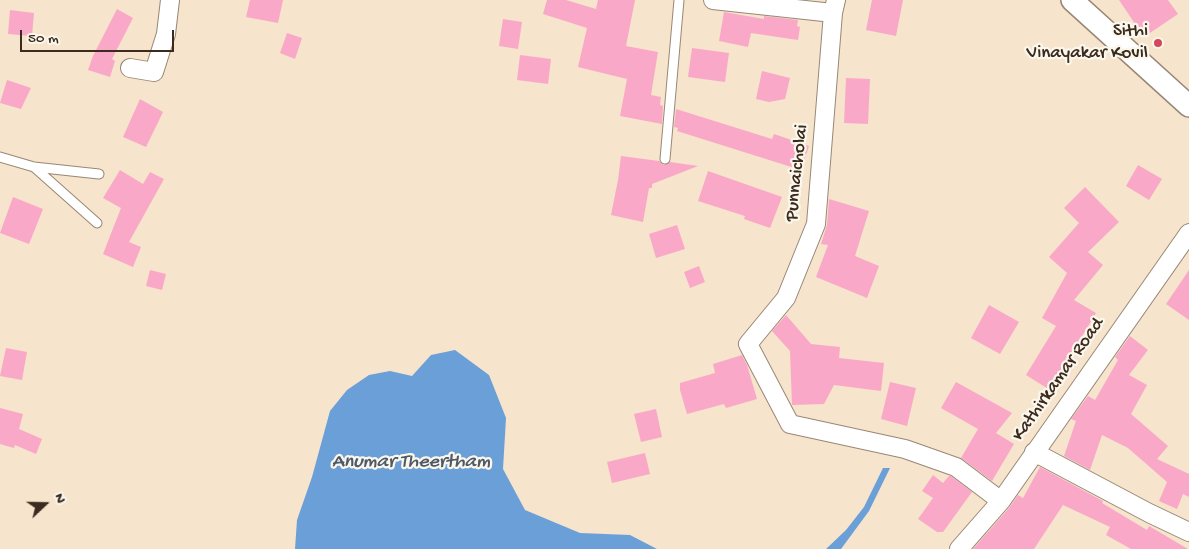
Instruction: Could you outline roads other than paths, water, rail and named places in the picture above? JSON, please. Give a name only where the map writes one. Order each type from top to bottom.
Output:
[{"type":"street","points":[[130,68],[154,72],[166,34],[170,0]]},
{"type":"street","points":[[714,0],[834,6]]},
{"type":"street","points":[[1072,0],[1189,106]]},
{"type":"street","name":"Punnaicholai","points":[[834,6],[816,224],[786,298],[748,344],[790,424],[906,449],[956,467],[1001,501]]},
{"type":"street","name":"Kathirkamar Road","points":[[959,549],[1001,501],[1189,233]]},
{"type":"street","points":[[1034,452],[1148,513],[1189,532]]},
{"type":"lane","points":[[665,159],[679,0]]},
{"type":"lane","points":[[0,157],[34,167],[99,174]]},
{"type":"lane","points":[[34,167],[97,223]]},
{"type":"water","name":"Anumar Theertham","points":[[455,350],[489,375],[506,418],[503,469],[525,510],[580,533],[630,535],[657,549],[295,549],[297,520],[312,477],[330,411],[347,390],[369,375],[390,371],[412,376],[431,355]]},
{"type":"water","points":[[883,468],[890,468],[869,511],[841,549],[826,549],[846,530],[864,507]]},
{"type":"place","name":"Sithi Vinayakar Kovil","points":[[1158,43]]}]
